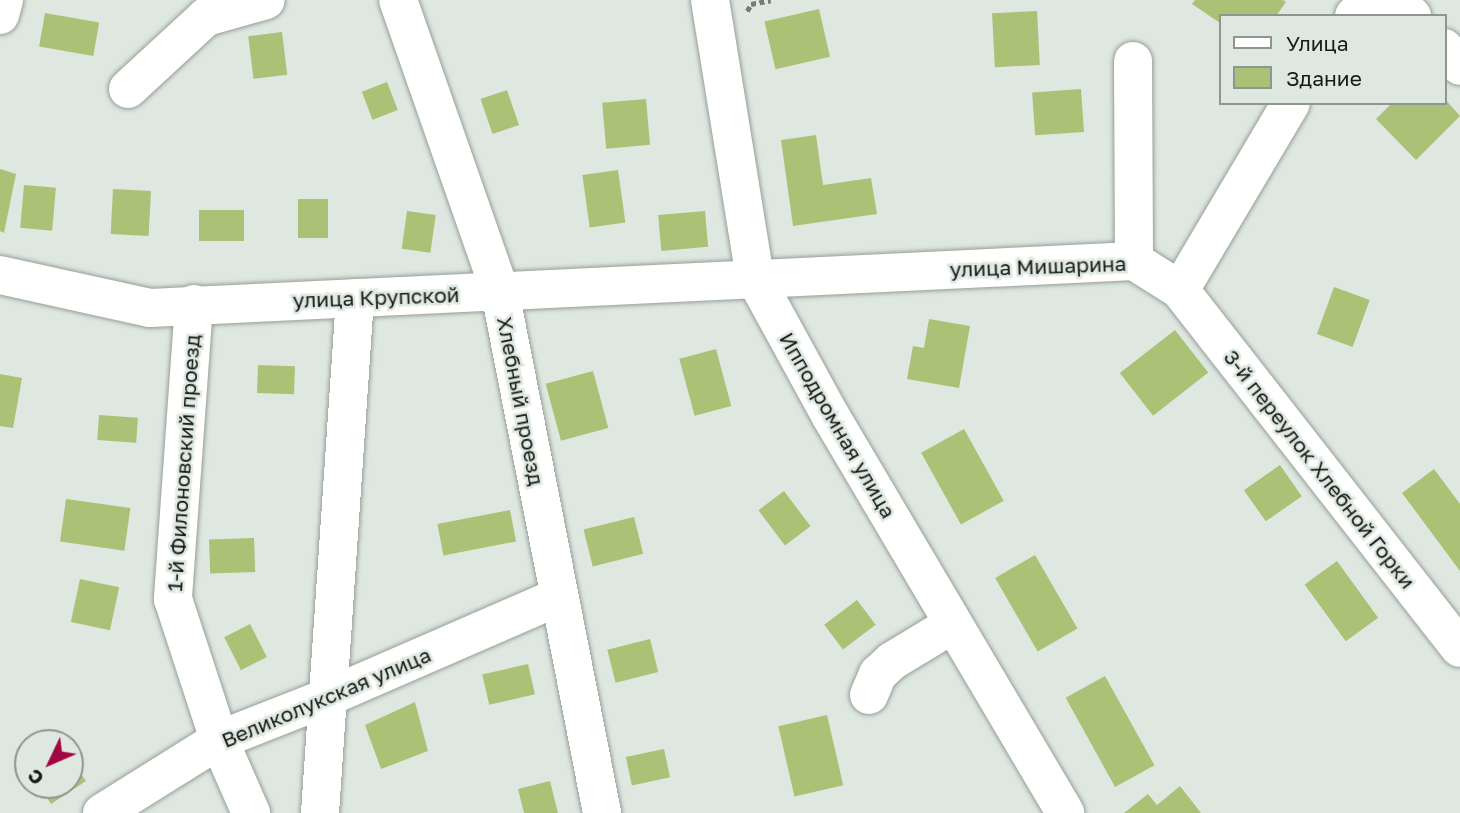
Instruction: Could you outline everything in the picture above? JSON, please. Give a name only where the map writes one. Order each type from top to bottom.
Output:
[{"type":"street","points":[[0,15],[4,0]]},
{"type":"street","points":[[128,89],[206,17],[266,0]]},
{"type":"street","name":"Хлебный проезд","points":[[398,0],[500,292],[602,813]]},
{"type":"street","name":"Ипподромная улица","points":[[710,0],[755,278],[830,415],[1065,813]]},
{"type":"street","points":[[1356,14],[1370,0]]},
{"type":"street","points":[[1393,0],[1410,14]]},
{"type":"street","points":[[1446,50],[1460,66]]},
{"type":"street","points":[[1133,61],[1133,261]]},
{"type":"street","points":[[1180,290],[1290,105]]},
{"type":"street","name":"улица Мишарина","points":[[755,278],[1133,261],[1180,290]]},
{"type":"street","name":"улица Крупской","points":[[0,275],[150,308],[755,278]]},
{"type":"street","name":"3-й переулок Хлебной Горки","points":[[1180,290],[1460,648]]},
{"type":"street","points":[[320,813],[355,298]]},
{"type":"street","name":"1-й Филоновский проезд","points":[[194,304],[173,599],[219,740]]},
{"type":"street","name":"Великолукская улица","points":[[102,813],[219,740],[328,697],[558,597]]},
{"type":"street","points":[[869,695],[878,674],[892,661],[953,624]]},
{"type":"street","points":[[219,740],[251,813]]},
{"type":"building","points":[[1195,0],[1286,2],[1277,14],[1218,14],[1218,22],[1192,4]]},
{"type":"building","points":[[819,9],[830,57],[775,69],[764,22]]},
{"type":"building","points":[[1037,11],[1040,65],[995,67],[992,13]]},
{"type":"building","points":[[45,13],[99,23],[93,56],[39,46]]},
{"type":"building","points":[[282,32],[287,75],[253,79],[248,36]]},
{"type":"building","points":[[387,82],[398,110],[373,120],[362,92]]},
{"type":"building","points":[[1081,89],[1084,132],[1035,135],[1032,92]]},
{"type":"building","points":[[507,90],[519,125],[493,134],[481,99]]},
{"type":"building","points":[[646,99],[650,145],[606,149],[602,103]]},
{"type":"building","points":[[1446,100],[1460,116],[1416,160],[1376,119],[1390,105],[1446,105]]},
{"type":"building","points":[[816,135],[823,185],[871,178],[877,214],[793,226],[781,140]]},
{"type":"building","points":[[0,169],[16,174],[4,233],[0,231]]},
{"type":"building","points":[[618,170],[625,222],[590,227],[582,175]]},
{"type":"building","points":[[24,185],[56,188],[52,231],[20,228]]},
{"type":"building","points":[[113,189],[151,191],[149,236],[111,234]]},
{"type":"building","points":[[298,199],[328,199],[328,238],[298,238]]},
{"type":"building","points":[[199,210],[244,210],[244,241],[199,241]]},
{"type":"building","points":[[407,211],[436,215],[430,253],[402,249]]},
{"type":"building","points":[[705,211],[708,247],[661,251],[658,215]]},
{"type":"building","points":[[1334,287],[1370,300],[1353,347],[1317,334]]},
{"type":"building","points":[[929,319],[970,326],[959,388],[907,379],[913,346],[924,348]]},
{"type":"building","points":[[1175,330],[1208,373],[1153,416],[1120,373]]},
{"type":"building","points":[[716,349],[731,406],[695,416],[679,359]]},
{"type":"building","points":[[258,365],[295,366],[294,394],[257,393]]},
{"type":"building","points":[[593,371],[608,428],[561,441],[546,384]]},
{"type":"building","points":[[0,374],[22,378],[13,428],[0,426]]},
{"type":"building","points":[[99,415],[138,418],[136,443],[97,440]]},
{"type":"building","points":[[964,429],[1004,501],[961,524],[921,453]]},
{"type":"building","points":[[1280,465],[1302,496],[1266,521],[1244,490]]},
{"type":"building","points":[[1434,469],[1460,504],[1460,571],[1402,493]]},
{"type":"building","points":[[784,491],[810,526],[785,545],[758,510]]},
{"type":"building","points":[[66,499],[130,508],[124,551],[60,542]]},
{"type":"building","points":[[510,510],[516,541],[443,556],[437,524]]},
{"type":"building","points":[[634,517],[643,554],[593,566],[584,530]]},
{"type":"building","points":[[254,538],[255,572],[210,574],[209,540]]},
{"type":"building","points":[[1035,555],[1078,629],[1038,652],[995,578]]},
{"type":"building","points":[[1337,561],[1378,618],[1346,641],[1305,585]]},
{"type":"building","points":[[80,579],[119,587],[110,630],[71,622]]},
{"type":"building","points":[[857,600],[876,625],[843,649],[824,625]]},
{"type":"building","points":[[250,624],[267,657],[241,670],[224,637]]},
{"type":"building","points":[[650,639],[658,672],[616,683],[607,650]]},
{"type":"building","points":[[528,664],[535,694],[489,705],[482,675]]},
{"type":"building","points":[[1105,676],[1154,765],[1115,787],[1066,698]]},
{"type":"building","points":[[415,702],[428,751],[381,769],[365,725]]},
{"type":"building","points":[[827,715],[843,785],[794,796],[778,726]]},
{"type":"building","points":[[664,749],[670,777],[632,785],[626,757]]},
{"type":"building","points":[[550,781],[558,813],[524,813],[518,789]]},
{"type":"building","points":[[1180,786],[1201,813],[1124,813],[1148,794],[1157,805]]}]
